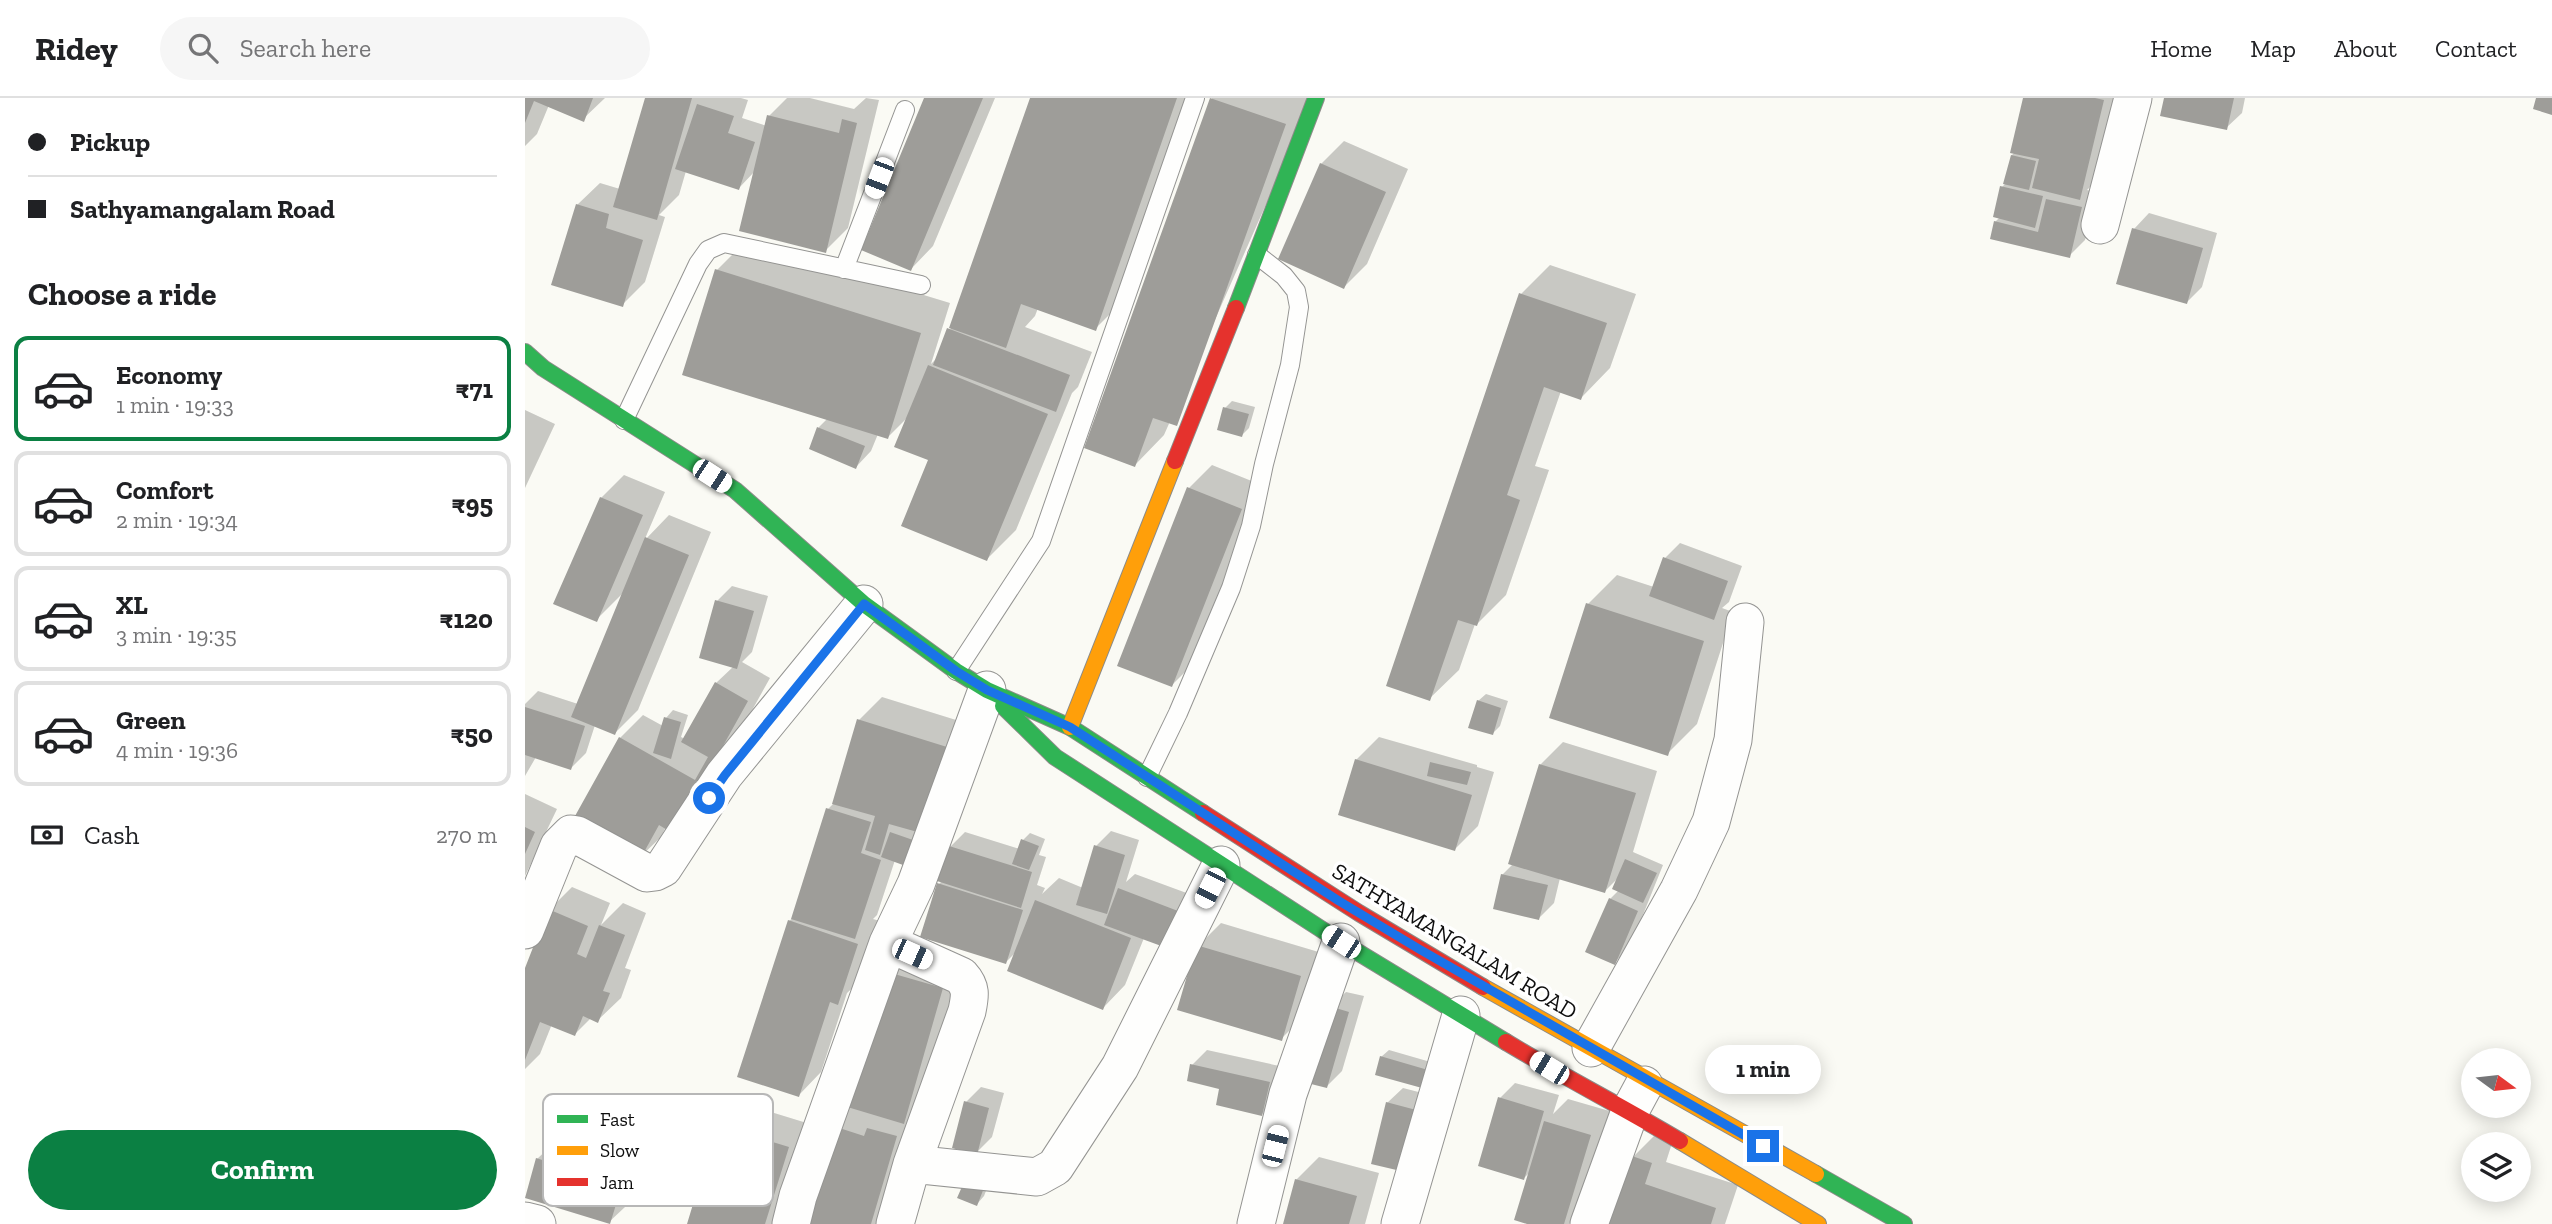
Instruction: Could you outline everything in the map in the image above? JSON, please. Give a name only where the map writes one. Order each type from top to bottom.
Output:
[{"type":"main road","points":[[1070,727],[1257,255],[1316,98]]},
{"type":"main road","name":"SATHYAMANGALAM ROAD","points":[[525,352],[543,368],[735,491],[864,604],[956,671],[987,690],[1070,727],[1370,920],[1591,1048],[1638,1096],[1818,1224]]},
{"type":"main road","name":"SATHYAMANGALAM ROAD","points":[[987,690],[1055,757],[1341,942],[1571,1081],[1638,1096],[1905,1224]]},
{"type":"street","points":[[2100,225],[2133,98]]},
{"type":"street","points":[[525,930],[559,846],[571,834],[647,873],[663,868],[725,775],[864,604]]},
{"type":"street","points":[[1591,1048],[1679,890],[1711,822],[1733,740],[1745,622]]},
{"type":"street","points":[[791,1224],[798,1196],[888,943],[916,884],[987,690]]},
{"type":"street","points":[[912,1164],[1037,1177],[1055,1167],[1121,1066],[1221,865]]},
{"type":"street","points":[[1256,1224],[1288,1094],[1341,942]]},
{"type":"street","points":[[888,943],[961,976],[968,984],[970,996],[912,1164],[895,1224]]},
{"type":"street","points":[[1401,1224],[1461,1015]]},
{"type":"street","points":[[1589,1224],[1638,1096]]},
{"type":"street","points":[[525,1221],[537,1224]]},
{"type":"lane","points":[[956,671],[1041,541],[1195,98]]},
{"type":"lane","points":[[844,269],[905,110]]},
{"type":"lane","points":[[624,420],[698,264],[708,250],[724,243],[921,285]]},
{"type":"lane","points":[[1147,777],[1231,589],[1251,526],[1290,365],[1299,307],[1296,290],[1285,276],[1257,255]]},
{"type":"building","points":[[525,98],[593,98],[584,122],[534,101],[525,123]]},
{"type":"building","points":[[645,98],[692,98],[657,220],[613,207]]},
{"type":"building","points":[[924,98],[983,98],[911,271],[861,250]]},
{"type":"building","points":[[1030,98],[1177,98],[1096,331],[1021,304],[1006,348],[949,328]]},
{"type":"building","points":[[1210,98],[1286,124],[1177,426],[1153,418],[1135,467],[1084,448]]},
{"type":"building","points":[[2023,98],[2104,100],[2080,200],[2032,188],[2039,159],[2010,153]]},
{"type":"building","points":[[2164,98],[2234,98],[2227,130],[2160,116]]},
{"type":"building","points":[[2536,98],[2552,98],[2552,115],[2533,109]]},
{"type":"building","points":[[697,104],[734,116],[728,133],[755,142],[739,190],[675,169]]},
{"type":"building","points":[[767,115],[839,133],[842,119],[857,123],[826,253],[739,231]]},
{"type":"building","points":[[2011,155],[2036,161],[2029,190],[2003,184]]},
{"type":"building","points":[[1320,163],[1386,192],[1344,289],[1278,259]]},
{"type":"building","points":[[2000,186],[2043,196],[2035,228],[1993,217]]},
{"type":"building","points":[[2046,199],[2082,207],[2070,258],[1990,239],[1994,221],[2038,232]]},
{"type":"building","points":[[576,204],[609,214],[606,228],[643,240],[623,307],[551,285]]},
{"type":"building","points":[[2132,228],[2203,248],[2187,304],[2116,284]]},
{"type":"building","points":[[715,269],[921,333],[888,439],[682,375]]},
{"type":"building","points":[[1519,293],[1607,323],[1581,400],[1544,387],[1507,495],[1520,500],[1477,626],[1458,620],[1430,701],[1386,686]]},
{"type":"building","points":[[947,328],[1070,375],[1056,412],[933,365]]},
{"type":"building","points":[[928,365],[1048,414],[987,561],[901,526],[928,460],[894,447]]},
{"type":"building","points":[[1223,407],[1249,414],[1242,437],[1217,430]]},
{"type":"building","points":[[817,427],[865,446],[856,469],[809,449]]},
{"type":"building","points":[[1187,487],[1242,509],[1172,687],[1117,666]]},
{"type":"building","points":[[600,497],[643,515],[597,622],[553,604]]},
{"type":"building","points":[[645,537],[689,555],[615,735],[571,717]]},
{"type":"building","points":[[1663,557],[1728,581],[1714,620],[1649,596]]},
{"type":"building","points":[[715,600],[754,611],[737,669],[699,658]]},
{"type":"building","points":[[1586,603],[1704,641],[1668,756],[1549,718]]},
{"type":"building","points":[[715,682],[748,701],[674,834],[659,825],[638,863],[570,825],[619,737],[695,780],[708,757],[681,742]]},
{"type":"building","points":[[1477,700],[1501,708],[1493,735],[1468,728]]},
{"type":"building","points":[[525,707],[585,726],[571,770],[525,755]]},
{"type":"building","points":[[664,717],[681,722],[671,759],[653,753]]},
{"type":"building","points":[[857,719],[947,747],[921,833],[889,824],[880,855],[865,850],[875,816],[832,804]]},
{"type":"building","points":[[1355,759],[1472,795],[1455,851],[1338,815]]},
{"type":"building","points":[[1430,762],[1471,772],[1467,785],[1427,776]]},
{"type":"building","points":[[1539,764],[1636,793],[1605,893],[1508,864]]},
{"type":"building","points":[[826,808],[871,822],[861,853],[881,860],[855,939],[791,919]]},
{"type":"building","points":[[525,827],[535,832],[525,854]]},
{"type":"building","points":[[890,832],[913,840],[903,865],[881,857]]},
{"type":"building","points":[[1021,839],[1039,846],[1029,870],[1012,864]]},
{"type":"building","points":[[1094,845],[1125,855],[1107,914],[1076,905]]},
{"type":"building","points":[[949,846],[1032,872],[1021,908],[937,881]]},
{"type":"building","points":[[1625,859],[1657,873],[1643,903],[1612,889]]},
{"type":"building","points":[[1501,874],[1548,885],[1539,920],[1493,909]]},
{"type":"building","points":[[937,883],[1023,910],[1006,964],[920,937]]},
{"type":"building","points":[[1118,888],[1178,911],[1164,947],[1104,925]]},
{"type":"building","points":[[1609,898],[1638,911],[1615,965],[1585,952]]},
{"type":"building","points":[[1035,900],[1131,938],[1103,1010],[1007,971]]},
{"type":"building","points":[[548,909],[588,926],[577,954],[586,958],[599,925],[625,935],[603,991],[610,993],[598,1023],[583,1016],[575,1036],[540,1022],[525,1060],[525,968]]},
{"type":"building","points":[[788,920],[858,944],[838,1005],[830,1002],[799,1097],[737,1077]]},
{"type":"building","points":[[1196,945],[1301,976],[1282,1041],[1177,1010]]},
{"type":"building","points":[[884,971],[943,988],[904,1124],[844,1106]]},
{"type":"building","points":[[1329,1006],[1349,1012],[1327,1088],[1307,1083]]},
{"type":"building","points":[[1380,1056],[1428,1070],[1422,1088],[1375,1075]]},
{"type":"building","points":[[1190,1064],[1270,1082],[1262,1116],[1216,1105],[1219,1089],[1187,1081]]},
{"type":"building","points":[[1498,1097],[1544,1111],[1524,1180],[1478,1166]]},
{"type":"building","points":[[964,1101],[989,1108],[977,1155],[952,1148]]},
{"type":"building","points":[[1386,1102],[1420,1111],[1405,1172],[1371,1164]]},
{"type":"building","points":[[1544,1121],[1591,1135],[1564,1224],[1527,1224],[1514,1220]]},
{"type":"building","points":[[827,1124],[864,1136],[867,1128],[897,1136],[871,1224],[797,1224]]},
{"type":"building","points":[[773,1142],[789,1147],[773,1198]]},
{"type":"building","points":[[1632,1156],[1652,1163],[1645,1184],[1716,1208],[1711,1224],[1609,1224]]},
{"type":"building","points":[[536,1158],[543,1160],[543,1204],[525,1198]]},
{"type":"building","points":[[968,1173],[987,1180],[977,1206],[957,1198]]},
{"type":"building","points":[[1295,1179],[1357,1196],[1349,1224],[1283,1224]]},
{"type":"building","points":[[551,1206],[616,1206],[610,1224]]},
{"type":"building","points":[[692,1206],[771,1206],[765,1224],[687,1224]]},
{"type":"traffic: fast","points":[[1236,308],[1316,98]]},
{"type":"traffic: fast","points":[[525,352],[543,368],[735,490],[864,604],[956,671],[987,690],[1070,727],[1203,813]]},
{"type":"traffic: fast","points":[[1003,706],[1055,757],[1341,942],[1506,1042]]},
{"type":"traffic: fast","points":[[1816,1174],[1904,1224]]},
{"type":"traffic: slow","points":[[1070,727],[1175,461]]},
{"type":"traffic: slow","points":[[1483,987],[1816,1174]]},
{"type":"traffic: slow","points":[[1680,1141],[1818,1224]]},
{"type":"traffic: jam","points":[[1175,461],[1236,308]]},
{"type":"traffic: jam","points":[[1203,813],[1359,913],[1483,987]]},
{"type":"traffic: jam","points":[[1506,1042],[1680,1141]]},
{"type":"route","points":[[709,798],[864,604],[956,671],[987,690],[1070,727],[1339,901],[1479,985],[1763,1146]]}]
